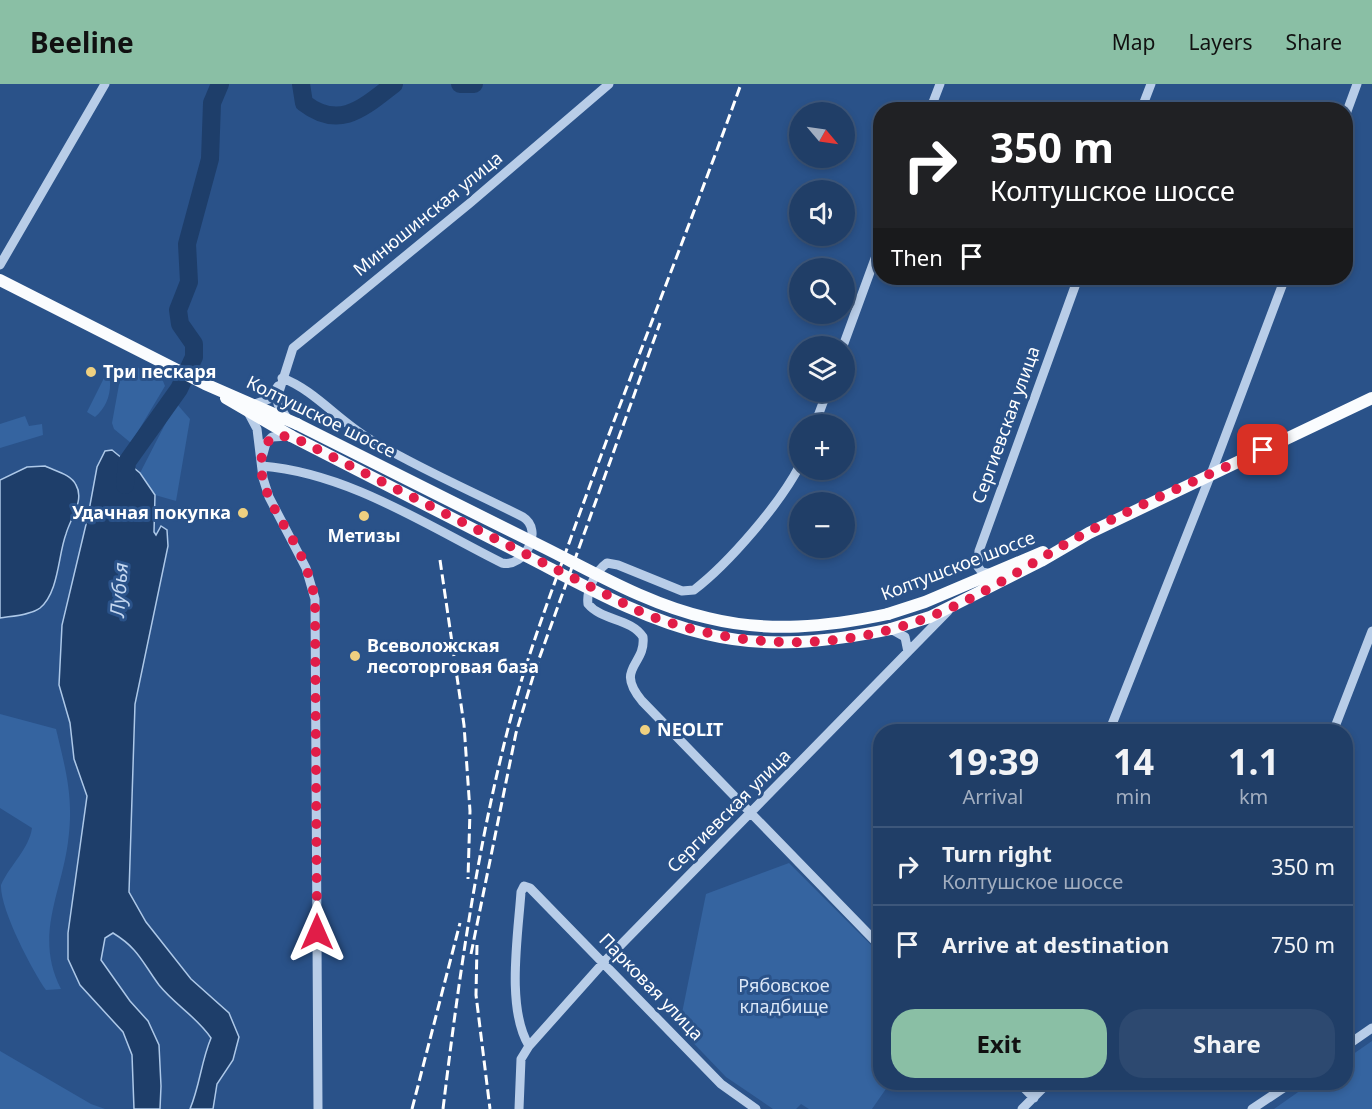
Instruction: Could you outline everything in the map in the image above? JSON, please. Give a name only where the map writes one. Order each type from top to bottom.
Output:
[{"type":"main road","name":"Колтушское шоссе","points":[[0,280],[252,409],[291,436],[585,586],[679,627],[759,642],[798,643],[837,640],[891,630],[930,616],[1041,561],[1062,547],[1372,398]]},
{"type":"main road","name":"Колтушское шоссе","points":[[252,409],[293,422],[593,572],[683,612],[710,619],[762,627],[799,628],[835,625],[888,615],[1039,553],[1062,547]]},
{"type":"street","points":[[0,265],[105,84]]},
{"type":"street","name":"Минюшинская улица","points":[[293,422],[279,404],[282,378],[289,355],[303,338],[470,203],[609,84]]},
{"type":"street","points":[[933,102],[940,84]]},
{"type":"street","points":[[1144,102],[1151,84]]},
{"type":"street","points":[[1350,102],[1357,84]]},
{"type":"street","points":[[847,336],[873,264]]},
{"type":"street","name":"Сергиевская улица","points":[[994,573],[988,574],[978,567],[979,551],[1075,285]]},
{"type":"street","points":[[1112,724],[1282,285]]},
{"type":"street","points":[[262,466],[308,473],[354,489],[502,564],[508,565],[518,561],[533,536],[531,524],[523,517],[369,439],[343,422],[298,385],[282,378]]},
{"type":"street","name":"Минюшинская улица","points":[[252,409],[270,399],[282,378]]},
{"type":"street","points":[[252,409],[269,497],[306,568],[315,600],[318,1109]]},
{"type":"street","points":[[262,466],[263,452],[272,437],[291,436]]},
{"type":"street","points":[[792,480],[767,514],[694,590],[682,591],[613,563],[603,566],[590,591],[588,604],[639,632],[643,643],[630,676],[633,691],[873,939]]},
{"type":"street","name":"Сергиевская улица","points":[[529,1046],[604,962],[956,604]]},
{"type":"street","points":[[891,630],[904,637],[908,652]]},
{"type":"street","points":[[1336,724],[1372,631]]},
{"type":"street","name":"Парковая улица","points":[[529,1046],[520,1031],[516,970],[521,892],[524,886],[530,888],[604,962],[721,1084],[756,1109]]},
{"type":"street","points":[[1353,1041],[1372,1028]]},
{"type":"street","points":[[519,1109],[521,1059],[529,1046]]},
{"type":"street","points":[[1026,1090],[1034,1098]]},
{"type":"street","points":[[1022,1109],[1041,1090]]},
{"type":"street","points":[[1252,1109],[1280,1090]]},
{"type":"green space","points":[[128,365],[137,367],[163,381],[165,386],[131,443],[114,429],[112,423],[122,368]]},
{"type":"green space","points":[[108,370],[109,396],[104,407],[95,417],[87,412]]},
{"type":"green space","points":[[176,403],[190,419],[176,501],[155,495],[140,473]]},
{"type":"green space","points":[[25,416],[29,426],[42,424],[43,435],[0,448],[0,424]]},
{"type":"green space","points":[[0,714],[56,729],[63,758],[68,785],[70,826],[50,933],[53,970],[61,989],[46,990],[40,981],[18,939],[2,896],[1,885],[27,843],[32,828],[0,808]]},
{"type":"green space","name":"Рябовское кладбище","points":[[789,863],[873,947],[873,1090],[885,1090],[872,1109],[809,1109],[801,1104],[796,1109],[773,1109],[726,1077],[679,1028],[706,894]]},
{"type":"green space","points":[[1372,1041],[1372,1109],[1274,1109],[1301,1090],[1353,1090],[1353,1054]]},
{"type":"green space","points":[[0,1051],[91,1104],[105,1109],[0,1109]]},
{"type":"water","points":[[112,450],[140,473],[155,495],[154,532],[156,535],[161,526],[167,530],[168,546],[135,704],[129,892],[146,922],[191,979],[229,1013],[239,1037],[233,1060],[217,1084],[213,1109],[190,1109],[211,1038],[159,985],[134,950],[113,933],[105,938],[101,960],[130,1001],[148,1021],[159,1045],[160,1109],[134,1109],[132,1055],[123,1032],[80,985],[68,959],[68,933],[87,796],[74,759],[70,723],[59,685],[62,625],[88,516],[97,467],[105,451]]},
{"type":"water","points":[[45,466],[74,481],[78,491],[78,503],[63,543],[51,593],[46,601],[40,608],[27,614],[0,618],[0,480],[27,467]]},
{"type":"waterway","name":"Лубья","points":[[125,485],[127,462],[179,389],[194,357],[194,344],[180,324],[178,310],[189,282],[187,244],[210,159],[212,103],[220,84]]},
{"type":"waterway","name":"Лубья","points":[[301,84],[304,103],[329,115],[351,113],[362,108],[394,84]]},
{"type":"waterway","name":"Лубья","points":[[460,84],[474,84]]},
{"type":"railway","points":[[443,1109],[479,863],[499,765],[518,692],[578,518],[741,84]]},
{"type":"railway","points":[[471,954],[516,733],[535,670],[660,323]]},
{"type":"railway","points":[[440,560],[464,725],[470,811],[468,879]]},
{"type":"railway","points":[[412,1109],[460,923]]},
{"type":"railway","points":[[477,945],[476,995],[490,1109]]},
{"type":"place","name":"Три пескаря","points":[[91,372]]},
{"type":"place","name":"Удачная покупка","points":[[243,513]]},
{"type":"place","name":"Метизы","points":[[364,516]]},
{"type":"place","name":"Всеволожская лесоторговая база","points":[[355,656]]},
{"type":"place","name":"NEOLIT","points":[[645,730]]},
{"type":"route","points":[[317,932],[317,623],[315,600],[306,568],[273,507],[263,478],[263,452],[266,443],[272,437],[291,436],[585,586],[645,614],[679,627],[707,634],[759,642],[798,643],[837,640],[891,630],[930,616],[1041,561],[1089,533],[1263,450]]}]
